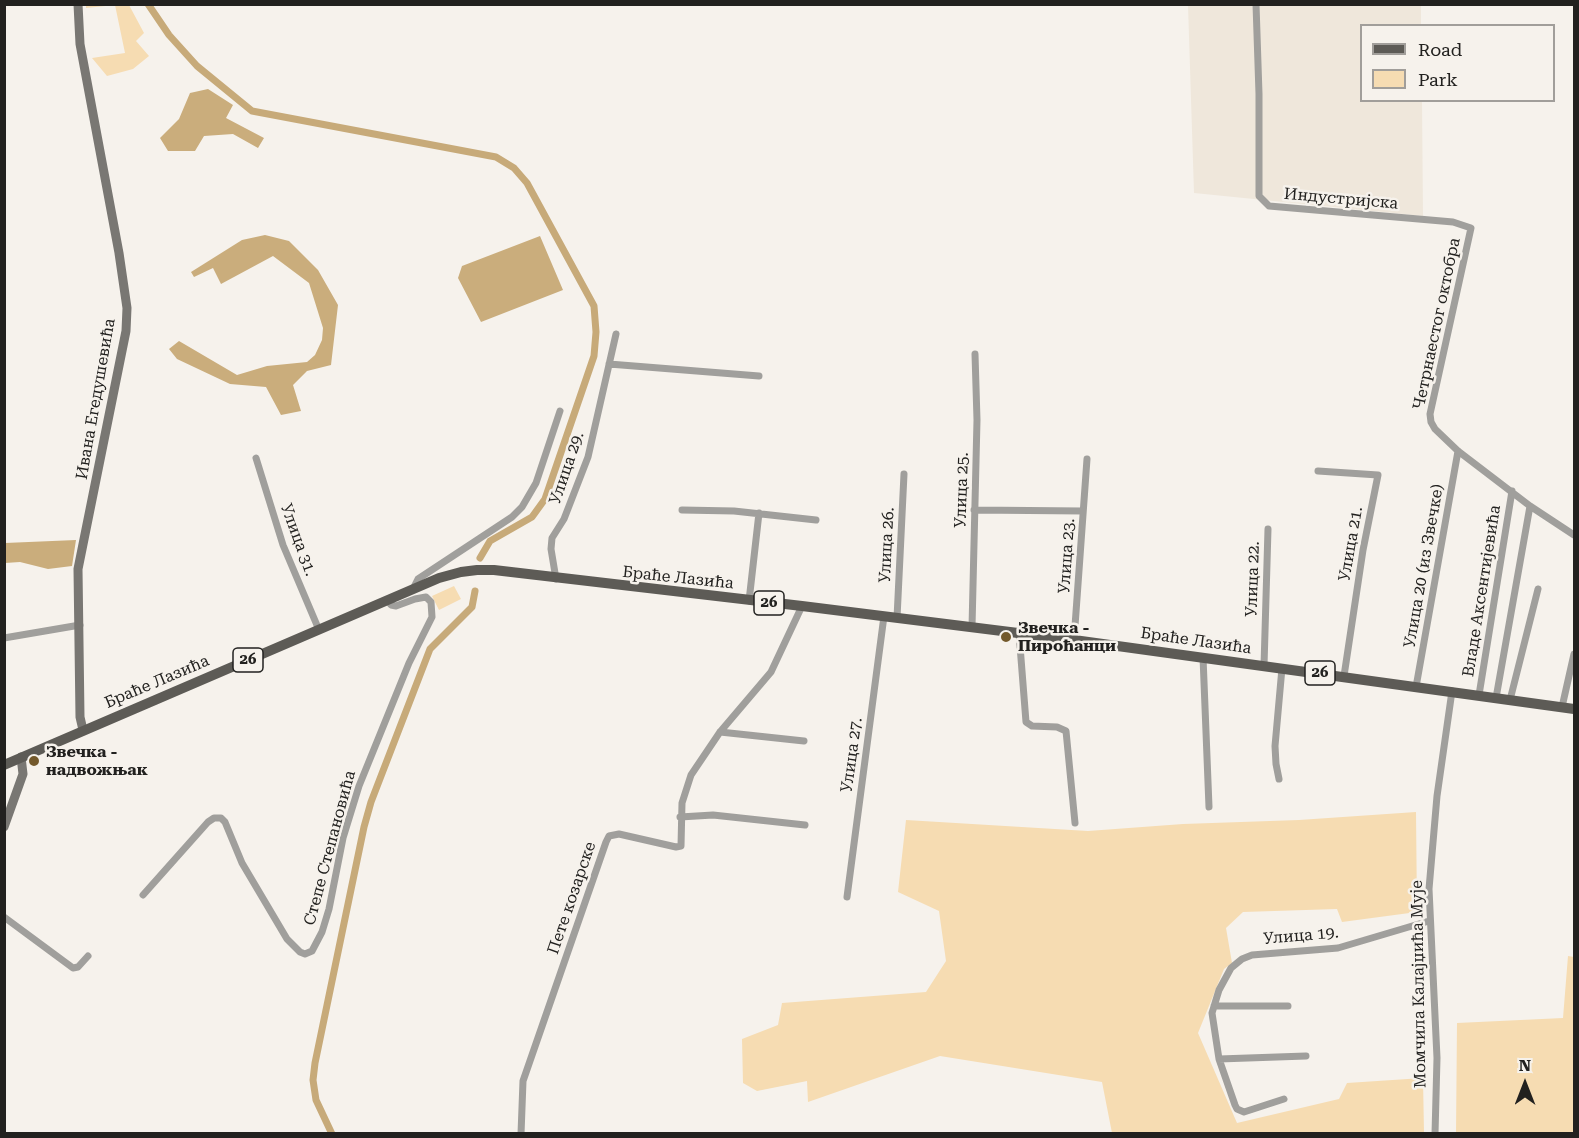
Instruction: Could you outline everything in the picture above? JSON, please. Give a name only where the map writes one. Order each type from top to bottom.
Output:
[{"type":"main road","name":"Ивана Егедушевића","points":[[78,4],[80,44],[127,308],[126,331],[79,562],[80,717],[83,730]]},
{"type":"main road","name":"Браће Лазића","points":[[5,764],[413,589],[448,575],[469,571],[494,570],[884,616],[1416,687]]},
{"type":"main road","name":"26","points":[[1416,687],[1575,709]]},
{"type":"main road","points":[[4,826],[23,774],[21,758]]},
{"type":"street","name":"Индустријска","points":[[1257,4],[1258,196],[1269,206],[1453,222],[1471,228]]},
{"type":"street","name":"Четрнаестог октобра","points":[[1471,228],[1430,414],[1431,422],[1435,429],[1458,451],[1530,506],[1575,535]]},
{"type":"street","name":"Улица 29.","points":[[556,579],[551,549],[552,538],[564,519],[588,457],[616,334]]},
{"type":"street","name":"Улица 25.","points":[[972,627],[978,420],[975,354]]},
{"type":"street","points":[[609,364],[759,376]]},
{"type":"street","points":[[413,589],[418,579],[512,517],[522,507],[536,483],[560,411]]},
{"type":"street","name":"Улица 20 (из Звечке)","points":[[1416,687],[1458,451]]},
{"type":"street","name":"Улица 31.","points":[[256,458],[283,545],[320,630]]},
{"type":"street","name":"Улица 23.","points":[[1074,640],[1087,459]]},
{"type":"street","name":"Улица 21.","points":[[1318,471],[1378,476],[1363,550],[1344,676]]},
{"type":"street","name":"Улица 26.","points":[[897,618],[904,474]]},
{"type":"street","name":"Владе Аксентијевића","points":[[1479,695],[1512,491]]},
{"type":"street","points":[[1496,698],[1530,506]]},
{"type":"street","points":[[682,510],[759,513],[816,520]]},
{"type":"street","name":"Улица 23.","points":[[974,510],[1083,511]]},
{"type":"street","points":[[749,601],[759,513]]},
{"type":"street","name":"Улица 22.","points":[[1264,666],[1268,529]]},
{"type":"street","points":[[1510,700],[1538,588]]},
{"type":"street","name":"Степе Степановића","points":[[142,895],[208,822],[214,818],[221,818],[225,822],[242,863],[287,939],[300,952],[305,954],[312,951],[322,932],[329,909],[343,838],[359,786],[409,663],[432,616],[430,600],[426,597],[396,606],[391,605],[388,601]]},
{"type":"street","name":"Пете козарске","points":[[521,1134],[523,1081],[609,836],[619,834],[679,847],[682,842],[680,817],[682,803],[691,775],[720,732],[771,672],[802,606]]},
{"type":"street","name":"Улица 27.","points":[[847,897],[884,616]]},
{"type":"street","points":[[4,638],[80,625]]},
{"type":"street","points":[[1019,633],[1026,722],[1032,726],[1057,727],[1066,731],[1076,824]]},
{"type":"street","points":[[1562,707],[1575,654]]},
{"type":"street","points":[[1203,657],[1209,807]]},
{"type":"street","points":[[1279,779],[1275,746],[1282,668]]},
{"type":"street","name":"Момчила Калајџића Мује","points":[[1434,1134],[1437,1058],[1429,889],[1437,796],[1452,691]]},
{"type":"street","points":[[720,732],[804,741]]},
{"type":"street","points":[[680,817],[713,815],[806,825]]},
{"type":"street","points":[[4,917],[73,968],[78,967],[88,956]]},
{"type":"street","name":"Улица 19.","points":[[1284,1099],[1248,1112],[1237,1109],[1219,1059],[1213,1021],[1214,1006],[1228,974],[1237,962],[1259,953],[1338,948],[1429,921]]},
{"type":"street","points":[[1214,1006],[1288,1006]]},
{"type":"street","points":[[1219,1059],[1306,1056]]},
{"type":"shaded area","points":[[1188,5],[1421,5],[1421,24],[1360,24],[1360,102],[1422,102],[1423,216],[1194,193]]},
{"type":"shaded area","points":[[208,89],[233,105],[226,118],[264,138],[258,148],[233,134],[204,136],[195,151],[168,151],[160,138],[179,119],[190,93]]},
{"type":"shaded area","points":[[265,235],[289,241],[318,270],[338,305],[331,365],[307,371],[293,385],[301,411],[281,415],[266,387],[230,384],[177,359],[169,349],[179,341],[237,375],[267,366],[307,362],[315,355],[322,340],[323,328],[309,283],[273,256],[221,284],[213,268],[194,277],[191,272],[242,240]]},
{"type":"shaded area","points":[[540,236],[563,290],[481,322],[458,278],[462,266]]},
{"type":"shaded area","points":[[76,540],[72,566],[48,569],[20,562],[5,563],[5,543]]},
{"type":"green space","points":[[86,5],[115,5],[86,8]]},
{"type":"green space","points":[[115,5],[129,5],[144,33],[136,41],[149,56],[133,69],[107,76],[92,58],[125,53]]},
{"type":"green space","points":[[454,586],[461,599],[439,610],[432,596]]},
{"type":"green space","points":[[1416,812],[1417,912],[1342,922],[1337,909],[1243,912],[1226,928],[1232,963],[1224,969],[1198,1033],[1237,1123],[1339,1099],[1347,1083],[1423,1078],[1424,1133],[1112,1133],[1102,1082],[940,1056],[808,1102],[807,1081],[757,1091],[743,1083],[742,1039],[778,1025],[782,1003],[926,992],[946,961],[939,911],[898,892],[906,820],[1088,831]]},
{"type":"green space","points":[[1568,956],[1574,957],[1574,1133],[1456,1133],[1457,1023],[1563,1018]]},
{"type":"waterway","points":[[148,4],[169,35],[197,66],[252,111],[496,157],[514,168],[527,183],[594,306],[596,332],[594,356],[545,499],[532,517],[490,541],[480,558]]},
{"type":"waterway","points":[[332,1134],[316,1100],[313,1080],[364,827],[371,802],[430,649],[472,607],[475,591]]},
{"type":"place","name":"Звечка - Пироћанци","points":[[1006,637]]},
{"type":"place","name":"Звечка - надвожњак","points":[[34,761]]}]
